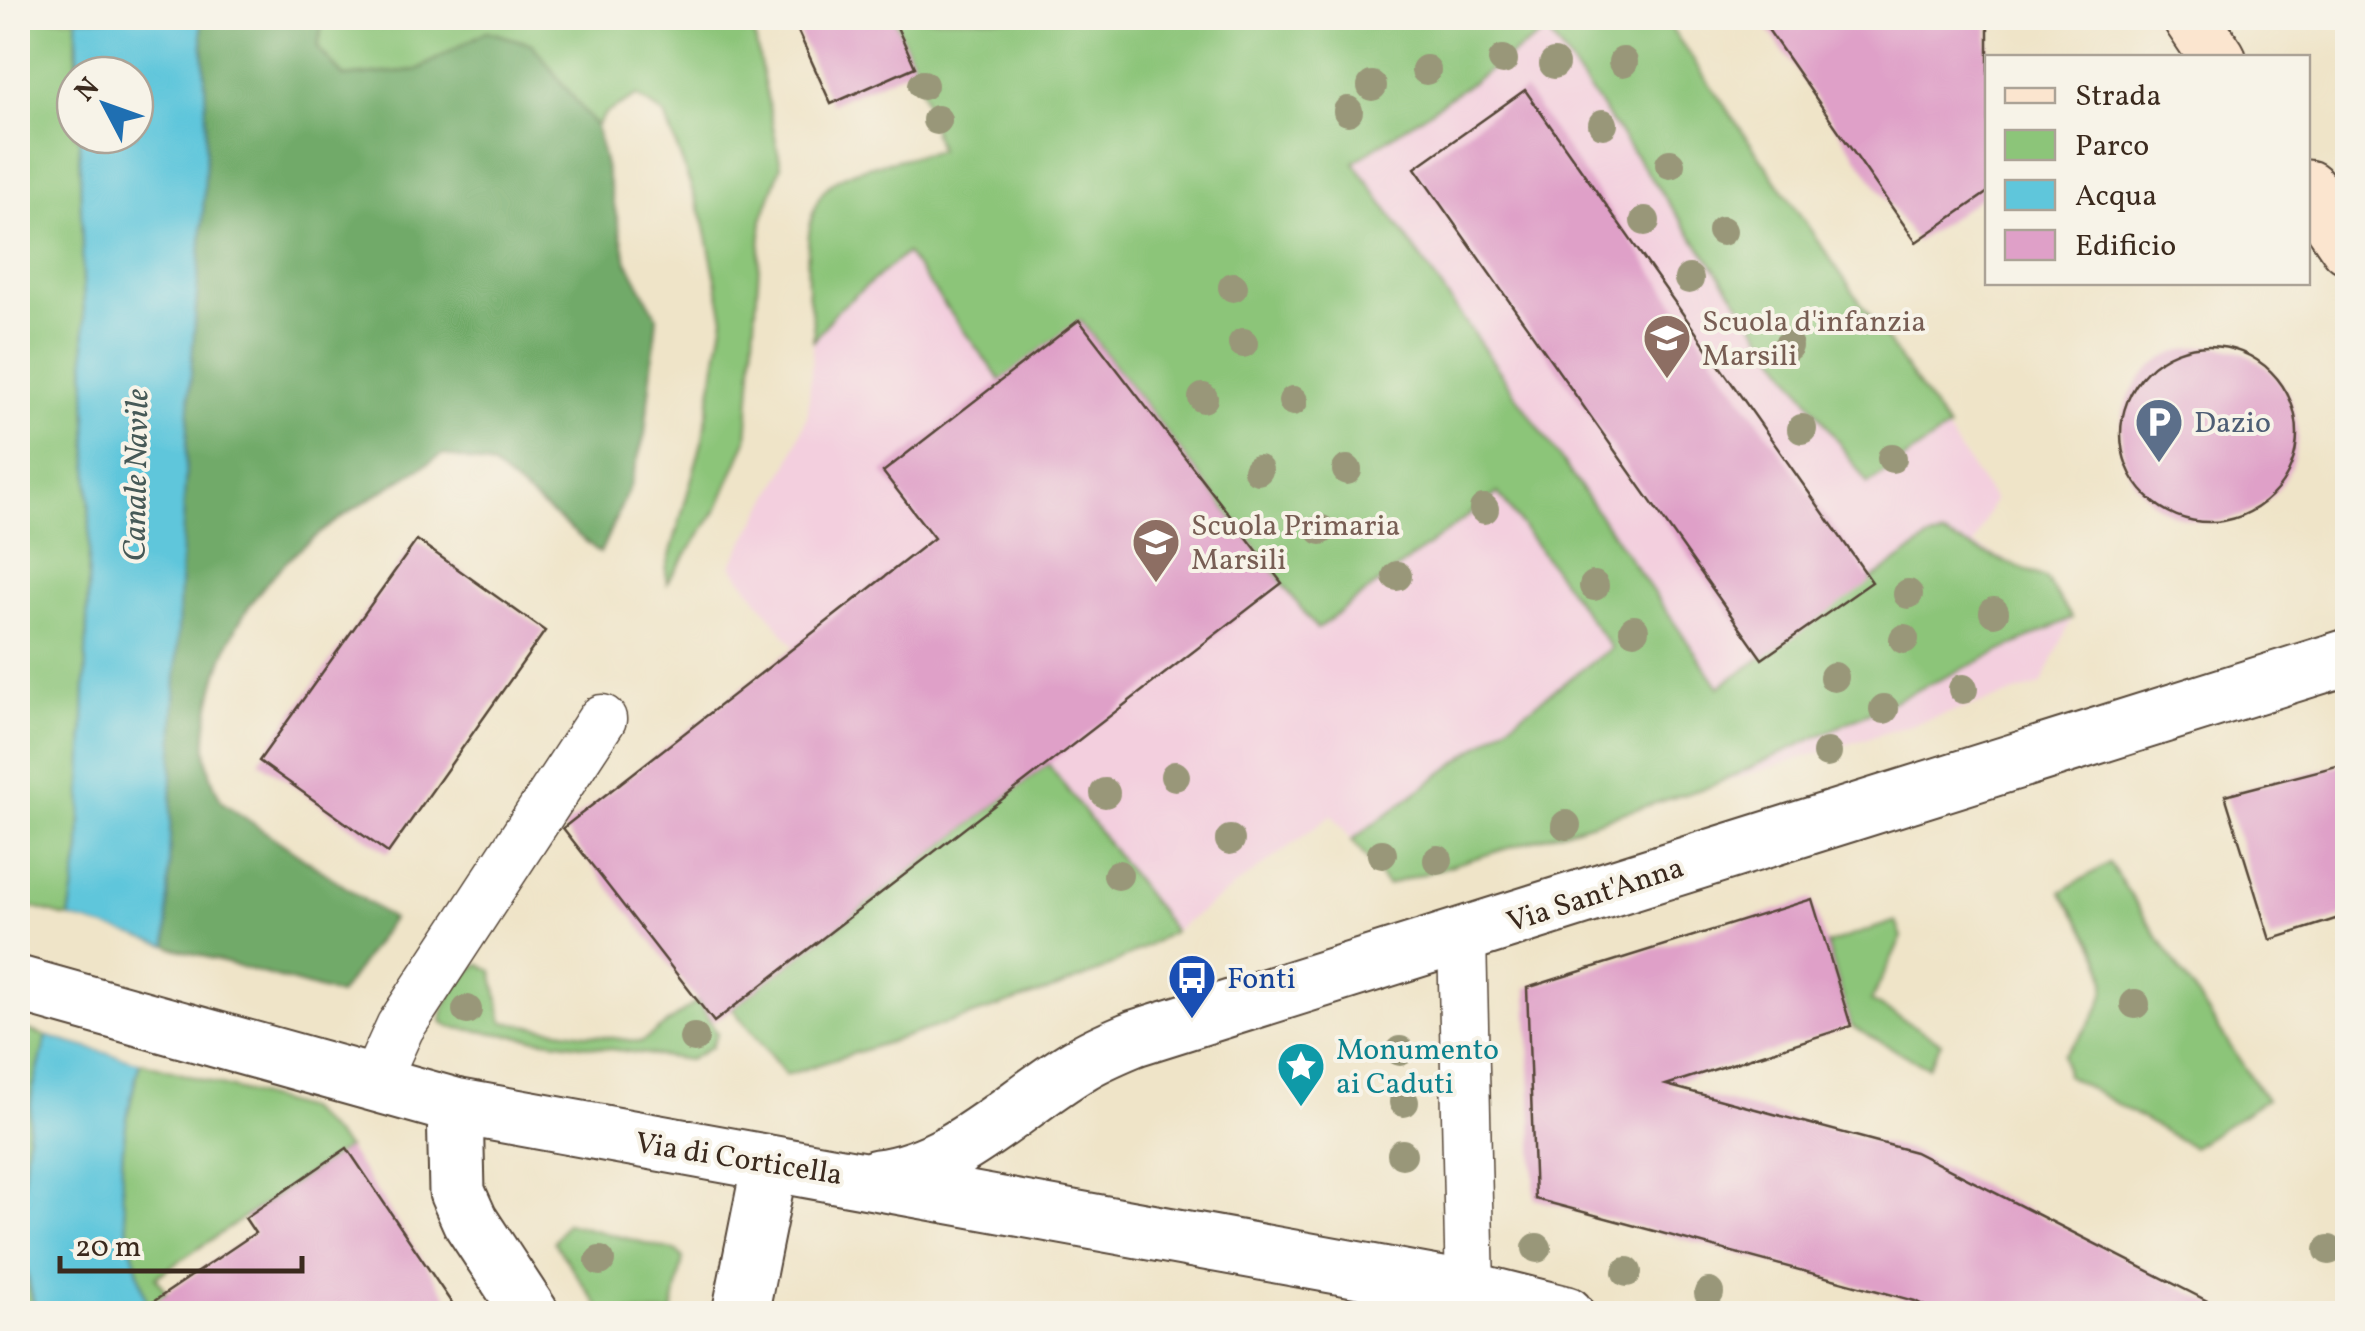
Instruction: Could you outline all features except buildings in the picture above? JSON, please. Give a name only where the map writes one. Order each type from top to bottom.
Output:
[{"type":"street","points":[[2191,18],[2216,55]]},
{"type":"street","points":[[2310,191],[2348,246]]},
{"type":"street","name":"Via Sant'Anna","points":[[866,1179],[906,1174],[936,1161],[1080,1063],[1135,1038],[2348,658]]},
{"type":"street","name":"Via di Corticella","points":[[18,984],[372,1086],[455,1106],[1470,1290],[1566,1314]]},
{"type":"street","points":[[455,1106],[457,1192],[470,1222],[531,1314]]},
{"type":"street","points":[[740,1314],[770,1164]]},
{"type":"lane","points":[[372,1086],[400,1027],[602,719]]},
{"type":"lane","points":[[1462,937],[1470,1290]]},
{"type":"shaded area","points":[[1493,18],[1664,18],[1994,500],[1974,545],[2045,578],[2072,618],[2041,685],[1387,885],[1332,815],[1174,931],[1100,971],[1057,988],[731,565],[790,461],[808,413],[813,342],[834,313],[906,253],[1079,320]]},
{"type":"green space","points":[[18,18],[77,18],[76,55],[55,55],[55,155],[80,155],[90,526],[80,850],[69,918],[18,903]]},
{"type":"green space","points":[[200,18],[323,18],[318,48],[344,77],[417,70],[487,31],[532,44],[596,127],[627,261],[657,317],[645,434],[629,489],[600,553],[492,466],[443,454],[333,523],[301,549],[271,577],[247,610],[227,648],[213,692],[206,735],[210,774],[222,802],[392,919],[339,995],[167,946],[183,527],[206,157]]},
{"type":"green space","points":[[323,18],[751,18],[781,166],[762,220],[747,440],[718,508],[667,583],[666,570],[703,439],[724,318],[704,222],[665,115],[637,96],[605,114],[596,127],[532,44],[487,31],[417,70],[343,77],[318,48]]},
{"type":"green space","points":[[893,18],[1664,18],[1948,429],[1868,484],[1547,31],[1354,162],[1719,687],[1929,539],[1944,536],[2045,578],[2072,618],[1711,786],[1387,885],[1352,840],[1611,648],[1498,493],[1317,629],[1080,320],[1001,381],[906,253],[834,313],[813,342],[808,249],[811,219],[819,198],[832,183],[850,173],[939,150],[915,67]]},
{"type":"green space","points":[[1048,764],[1174,931],[1100,971],[1057,988],[786,1075],[732,1008]]},
{"type":"green space","points":[[2109,863],[2266,1100],[2192,1147],[2066,1075],[2063,1055],[2098,1010],[2105,975],[2090,938],[2061,892]]},
{"type":"green space","points":[[1896,921],[1902,937],[1871,1001],[1941,1042],[1928,1067],[1851,1026],[1827,944]]},
{"type":"green space","points":[[480,964],[492,971],[503,1022],[641,1042],[698,1001],[717,1034],[711,1047],[689,1060],[450,1027],[442,1021],[450,997]]},
{"type":"green space","points":[[18,1027],[47,1036],[32,1093],[18,1232]]},
{"type":"green space","points":[[140,1062],[306,1109],[347,1148],[156,1277],[179,1313],[150,1313],[125,1216],[122,1161]]},
{"type":"green space","points":[[566,1223],[677,1251],[683,1258],[672,1313],[603,1313],[554,1242]]},
{"type":"green space","points":[[18,1243],[36,1313],[18,1313]]},
{"type":"water","name":"Canale Navile","points":[[77,18],[200,18],[206,157],[183,527],[167,946],[69,918],[80,850],[90,526],[80,155],[155,155],[155,55],[78,55]]},
{"type":"water","points":[[47,1036],[140,1062],[125,1132],[122,1189],[131,1244],[150,1313],[36,1314],[18,1232],[32,1093]]},
{"type":"pier","points":[[64,917],[172,948],[166,951],[67,923]]},
{"type":"pier","points":[[48,1031],[141,1057],[145,1063],[42,1034]]},
{"type":"place","name":"Scuola d'infanzia Marsili","points":[[1667,380]]},
{"type":"place","name":"Dazio","points":[[2159,464]]},
{"type":"place","name":"Scuola Primaria Marsili","points":[[1156,584]]},
{"type":"place","name":"Fonti","points":[[1192,1020]]},
{"type":"place","name":"Monumento ai Caduti","points":[[1301,1108]]}]
